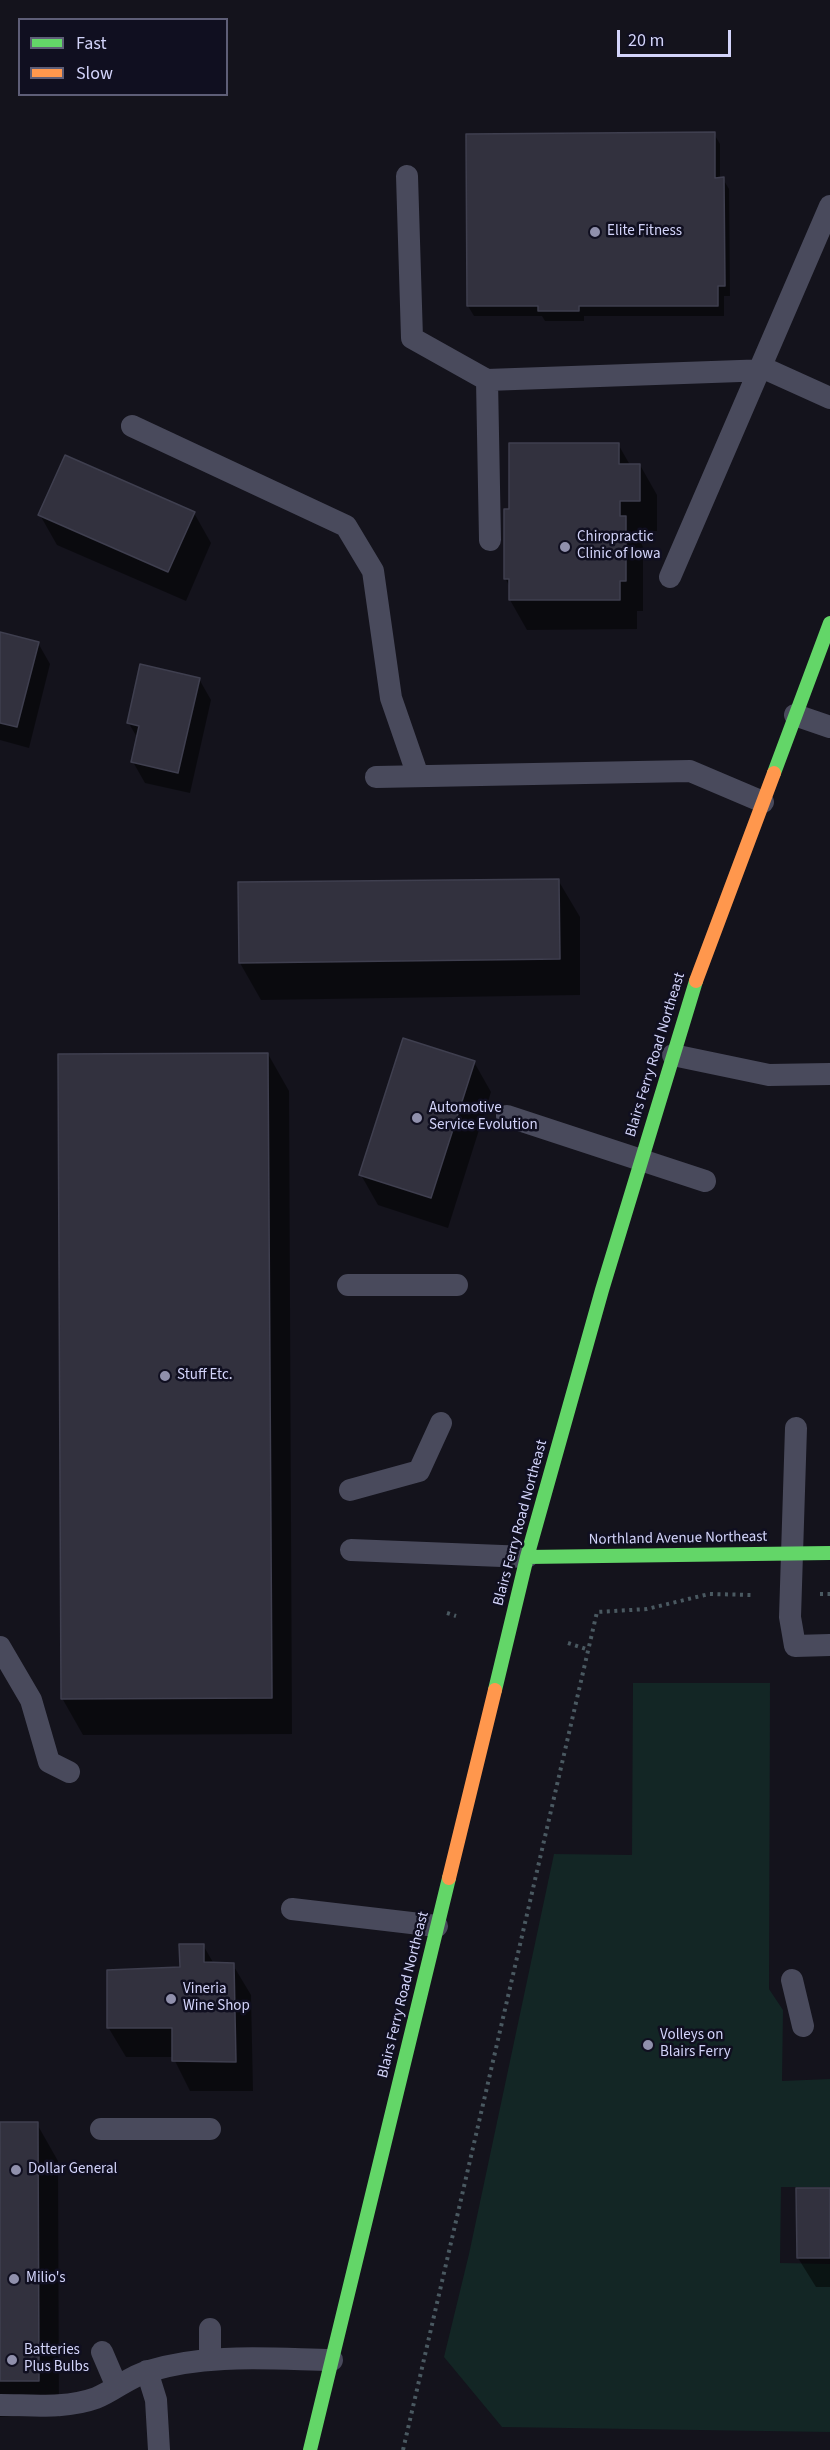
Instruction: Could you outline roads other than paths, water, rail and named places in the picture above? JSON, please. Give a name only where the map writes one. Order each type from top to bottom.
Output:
[{"type":"main road","name":"Blairs Ferry Road Northeast","points":[[310,2450],[527,1557],[690,996],[830,623]]},
{"type":"main road","name":"Northland Avenue Northeast","points":[[527,1557],[830,1553]]},
{"type":"lane","points":[[407,176],[412,338],[487,380],[768,370],[830,398]]},
{"type":"lane","points":[[670,577],[761,371],[830,206]]},
{"type":"lane","points":[[487,380],[490,540]]},
{"type":"lane","points":[[132,426],[346,526],[373,571],[391,698],[418,776]]},
{"type":"lane","points":[[795,715],[830,727]]},
{"type":"lane","points":[[376,777],[690,771],[763,802]]},
{"type":"lane","points":[[673,1055],[769,1075],[830,1074]]},
{"type":"lane","points":[[507,1116],[705,1181]]},
{"type":"lane","points":[[348,1285],[457,1285]]},
{"type":"lane","points":[[350,1490],[419,1471],[441,1423]]},
{"type":"lane","points":[[796,1428],[790,1617],[795,1646],[830,1645]]},
{"type":"lane","points":[[351,1550],[527,1557]]},
{"type":"lane","points":[[0,1647],[31,1700],[49,1762],[69,1772]]},
{"type":"lane","points":[[292,1909],[437,1926]]},
{"type":"lane","points":[[792,1980],[803,2026]]},
{"type":"lane","points":[[100,2128],[210,2129]]},
{"type":"lane","points":[[210,2329],[210,2360]]},
{"type":"lane","points":[[102,2352],[117,2387]]},
{"type":"lane","points":[[0,2405],[66,2405],[96,2398],[147,2371],[210,2360],[332,2360]]},
{"type":"lane","points":[[147,2371],[156,2400],[159,2450]]},
{"type":"place","name":"Elite Fitness","points":[[595,232]]},
{"type":"place","name":"Chiropractic Clinic of Iowa","points":[[565,547]]},
{"type":"place","name":"Automotive Service Evolution","points":[[417,1118]]},
{"type":"place","name":"Stuff Etc.","points":[[165,1376]]},
{"type":"place","name":"Vineria Wine Shop","points":[[171,1999]]},
{"type":"place","name":"Volleys on Blairs Ferry","points":[[648,2045]]},
{"type":"place","name":"Dollar General","points":[[16,2170]]},
{"type":"place","name":"Milio's","points":[[14,2279]]},
{"type":"place","name":"Batteries Plus Bulbs","points":[[12,2360]]}]
